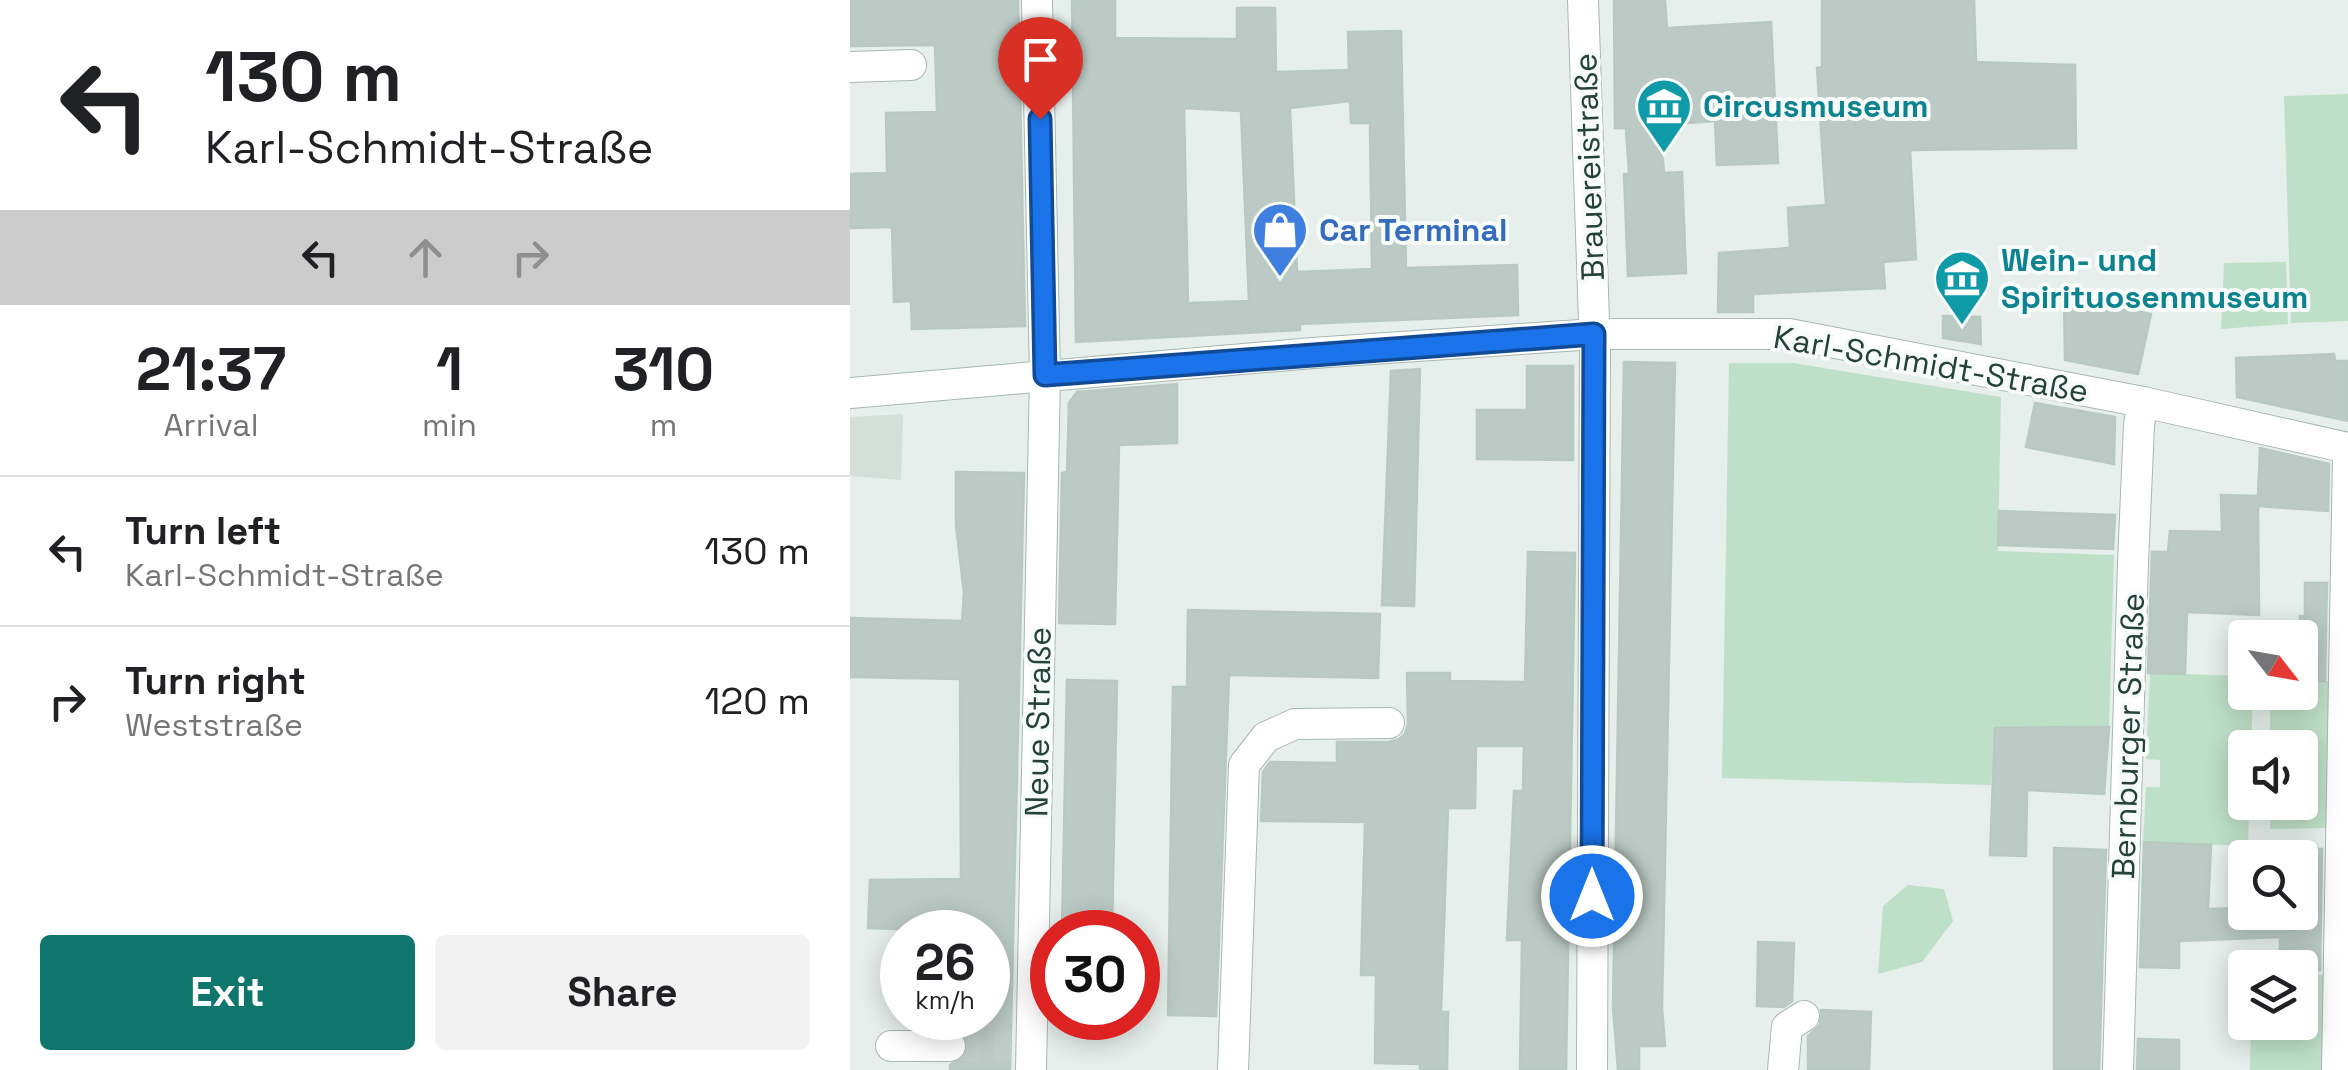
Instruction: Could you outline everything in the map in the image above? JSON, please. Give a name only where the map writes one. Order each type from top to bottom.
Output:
[{"type":"street","name":"Neue Straße","points":[[1025,1054],[1045,375],[1037,0]]},
{"type":"street","name":"Brauereistraße","points":[[1584,0],[1594,334],[1592,1070]]},
{"type":"street","points":[[850,67],[911,65]]},
{"type":"street","name":"Karl-Schmidt-Straße","points":[[850,392],[1594,334],[1789,334],[2143,402],[2348,448]]},
{"type":"street","name":"Bernburger Straße","points":[[2118,1070],[2134,524],[2143,402]]},
{"type":"street","points":[[2337,1070],[2348,456]]},
{"type":"street","points":[[1233,1070],[1244,765],[1266,738],[1296,724],[1389,723]]},
{"type":"street","points":[[1782,1070],[1787,1027],[1804,1016]]},
{"type":"street","points":[[891,1046],[950,1046]]},
{"type":"shaded area","points":[[903,414],[901,480],[850,476],[850,417]]},
{"type":"green space","points":[[2348,94],[2348,321],[2291,323],[2284,96]]},
{"type":"green space","points":[[2286,262],[2288,324],[2221,329],[2224,263]]},
{"type":"green space","points":[[1729,363],[1793,363],[2001,397],[1998,551],[2114,555],[2109,727],[1996,728],[1991,785],[1722,778]]},
{"type":"green space","points":[[2150,673],[2228,675],[2228,710],[2252,710],[2252,730],[2228,730],[2228,820],[2249,820],[2248,840],[2228,840],[2228,845],[2143,842],[2146,787],[2160,787],[2160,760],[2146,759]]},
{"type":"green space","points":[[2318,681],[2329,681],[2329,828],[2270,829],[2270,820],[2318,820],[2318,730],[2270,730],[2270,710],[2318,710]]},
{"type":"green space","points":[[1908,885],[1944,889],[1953,921],[1922,962],[1878,974],[1883,906]]},
{"type":"green space","points":[[2318,975],[2328,975],[2326,1070],[2250,1070],[2251,1040],[2318,1040]]},
{"type":"building","points":[[850,0],[1018,0],[1025,326],[912,329],[911,301],[894,302],[892,227],[850,228],[850,174],[887,173],[886,113],[937,112],[935,45],[850,46]]},
{"type":"building","points":[[1072,0],[1115,0],[1115,38],[1237,39],[1237,8],[1275,8],[1276,72],[1349,70],[1348,32],[1401,31],[1406,268],[1517,265],[1518,315],[1300,324],[1300,330],[1076,342]],"holes":[[[1350,101],[1351,123],[1370,123],[1372,269],[1297,272],[1290,108]],[[1184,108],[1241,111],[1249,301],[1188,303]]]},
{"type":"building","points":[[1614,0],[1665,0],[1667,28],[1771,22],[1778,163],[1717,165],[1715,121],[1660,125],[1664,173],[1682,172],[1686,273],[1628,276],[1624,174],[1629,174],[1626,128],[1615,128]]},
{"type":"building","points":[[1822,0],[1974,0],[1976,62],[2075,65],[2076,148],[1910,150],[1916,259],[1883,262],[1885,288],[1753,294],[1753,312],[1718,312],[1719,253],[1790,248],[1788,208],[1826,205],[1817,68],[1822,67]]},
{"type":"building","points":[[2064,296],[2151,314],[2138,374],[2065,360]]},
{"type":"building","name":"Wein- und Spirituosenmuseum","points":[[1943,316],[1980,317],[1981,344],[1943,338]]},
{"type":"building","points":[[2334,354],[2335,361],[2348,361],[2348,421],[2237,397],[2236,358]]},
{"type":"building","points":[[1624,362],[1675,363],[1662,1008],[1665,1046],[1639,1046],[1639,1070],[1618,1070],[1613,1007]]},
{"type":"building","points":[[1527,366],[1573,366],[1573,460],[1477,459],[1477,410],[1527,410]]},
{"type":"building","points":[[1420,369],[1414,606],[1382,605],[1391,371]]},
{"type":"building","points":[[1177,384],[1177,443],[1119,445],[1115,624],[1059,623],[1062,473],[1067,472],[1069,403],[1077,392]]},
{"type":"building","points":[[2035,403],[2115,417],[2114,464],[2026,447]]},
{"type":"building","points":[[2260,448],[2329,464],[2328,511],[2258,506],[2259,615],[2187,612],[2185,674],[2148,673],[2152,552],[2168,552],[2170,531],[2222,532],[2221,495],[2258,496]]},
{"type":"building","points":[[956,472],[1024,473],[1010,1070],[950,1070],[950,1065],[966,1056],[967,1040],[1010,1040],[1010,910],[880,910],[880,928],[868,928],[870,880],[961,879],[960,679],[850,677],[850,618],[962,621],[964,593],[956,525]]},
{"type":"building","points":[[1999,511],[2115,515],[2113,549],[1998,545]]},
{"type":"building","points":[[1528,552],[1575,553],[1566,1070],[1520,1070],[1522,940],[1507,940],[1514,791],[1523,791],[1524,746],[1476,746],[1475,808],[1448,808],[1441,1012],[1448,1012],[1447,1070],[1420,1070],[1420,1064],[1375,1063],[1376,975],[1361,975],[1365,822],[1261,821],[1263,772],[1270,762],[1337,763],[1337,742],[1399,739],[1408,724],[1407,673],[1450,673],[1450,681],[1525,682]]},
{"type":"building","points":[[2305,583],[2327,583],[2325,681],[2318,681],[2318,620],[2300,620],[2300,616],[2305,616]]},
{"type":"building","points":[[1188,610],[1380,614],[1378,678],[1229,675],[1216,1016],[1168,1015],[1173,687],[1187,687]]},
{"type":"building","points":[[1067,680],[1117,681],[1112,910],[1062,910]]},
{"type":"building","points":[[2109,727],[2104,794],[2027,790],[2026,856],[1990,855],[1995,728]]},
{"type":"building","points":[[2144,842],[2211,845],[2208,909],[2228,908],[2228,930],[2318,930],[2318,849],[2322,849],[2320,970],[2318,950],[2280,950],[2280,937],[2179,941],[2179,968],[2140,967]]},
{"type":"building","points":[[2054,848],[2106,850],[2099,1070],[2054,1070]]},
{"type":"building","points":[[1758,942],[1794,943],[1792,1001],[1784,1007],[1757,1006]]},
{"type":"building","points":[[1821,1010],[1871,1012],[1869,1070],[1808,1070],[1808,1036],[1820,1025]]},
{"type":"building","points":[[2138,1039],[2179,1040],[2179,1070],[2137,1070]]},
{"type":"tunnel","points":[[950,1046],[1011,1046]]},
{"type":"place","name":"Circusmuseum","points":[[1664,155]]},
{"type":"place","name":"Car Terminal","points":[[1280,279]]},
{"type":"place","name":"Wein- und Spirituosenmuseum","points":[[1962,327]]},
{"type":"route","points":[[1040,119],[1045,375],[1594,334],[1592,896]]}]
